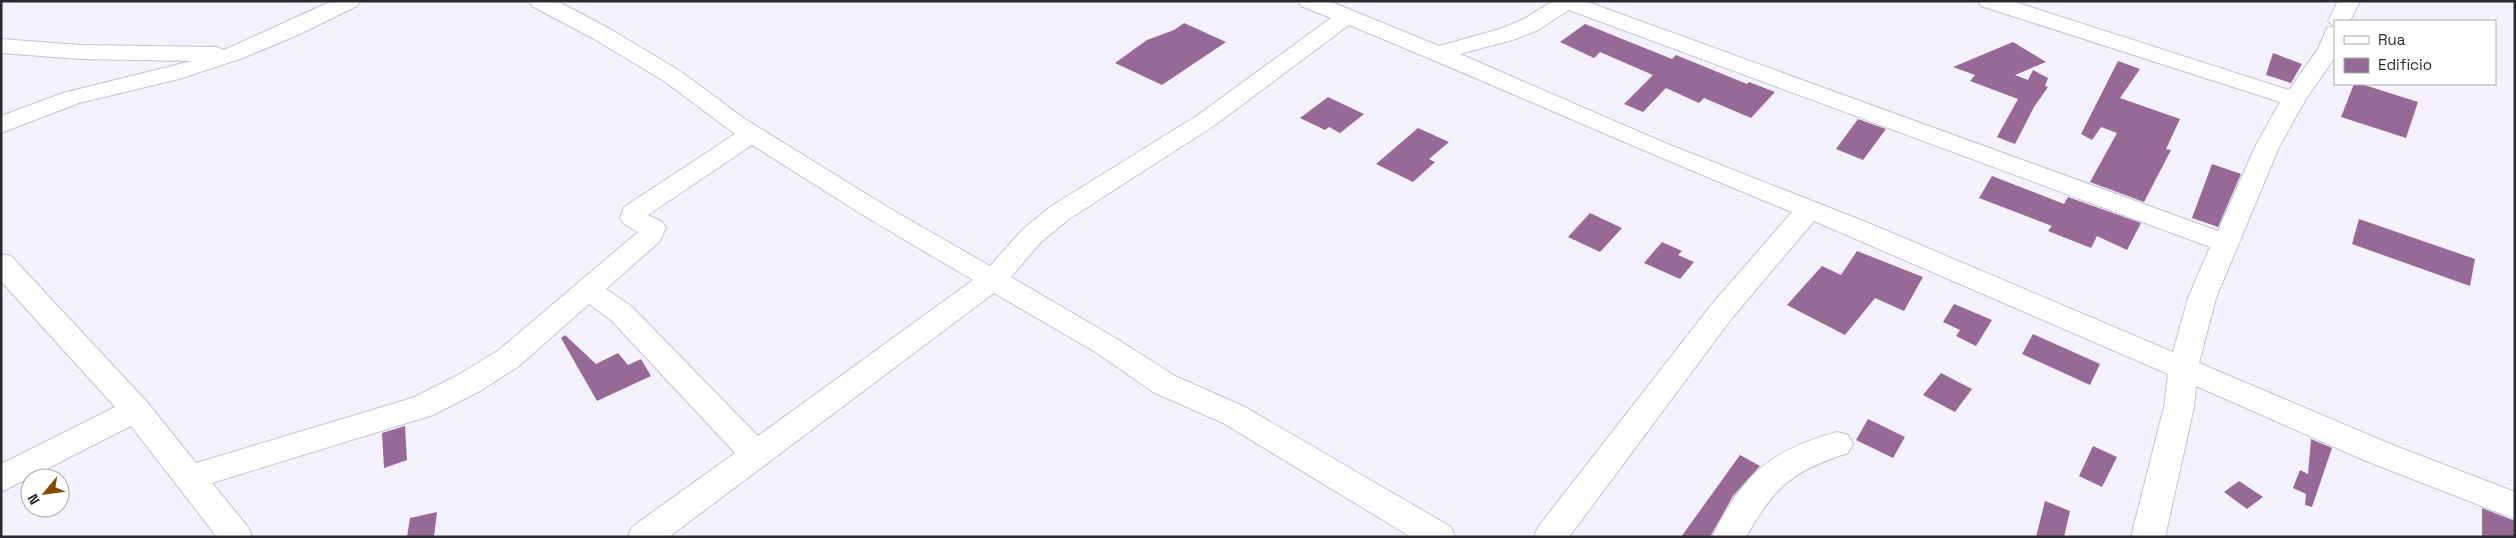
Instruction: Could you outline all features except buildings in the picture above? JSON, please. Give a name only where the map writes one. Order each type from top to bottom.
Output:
[{"type":"street","points":[[1,126],[20,115],[51,103],[127,86],[235,54],[300,27],[349,1]]},
{"type":"street","points":[[540,1],[602,34],[672,76],[752,134],[880,214],[1107,346],[1164,384],[1234,415],[1439,537]]},
{"type":"street","points":[[1309,1],[1437,53],[1656,148],[1810,209],[2378,452],[2515,506]]},
{"type":"street","points":[[1437,53],[1508,34],[1530,25],[1567,1],[2225,243]]},
{"type":"street","points":[[1990,1],[2294,99]]},
{"type":"street","points":[[2340,20],[2349,1]]},
{"type":"street","points":[[644,537],[994,279],[1022,246],[1045,224],[1099,186],[1157,152],[1240,97],[1346,17]]},
{"type":"street","points":[[2148,537],[2179,407],[2183,369],[2202,298],[2267,146],[2294,99],[2329,49],[2334,36]]},
{"type":"street","points":[[1,46],[80,52],[235,54]]},
{"type":"street","points":[[190,476],[422,406],[469,383],[509,358],[653,232],[653,228],[633,218],[633,213],[752,134]]},
{"type":"street","points":[[1550,537],[1722,311],[1810,209]]},
{"type":"street","points":[[1,263],[136,410],[190,476],[236,537]]},
{"type":"street","points":[[588,290],[622,313],[756,454]]},
{"type":"street","points":[[1,479],[136,410]]},
{"type":"street","points":[[1728,537],[1760,486],[1789,464],[1813,450],[1837,444]]}]
